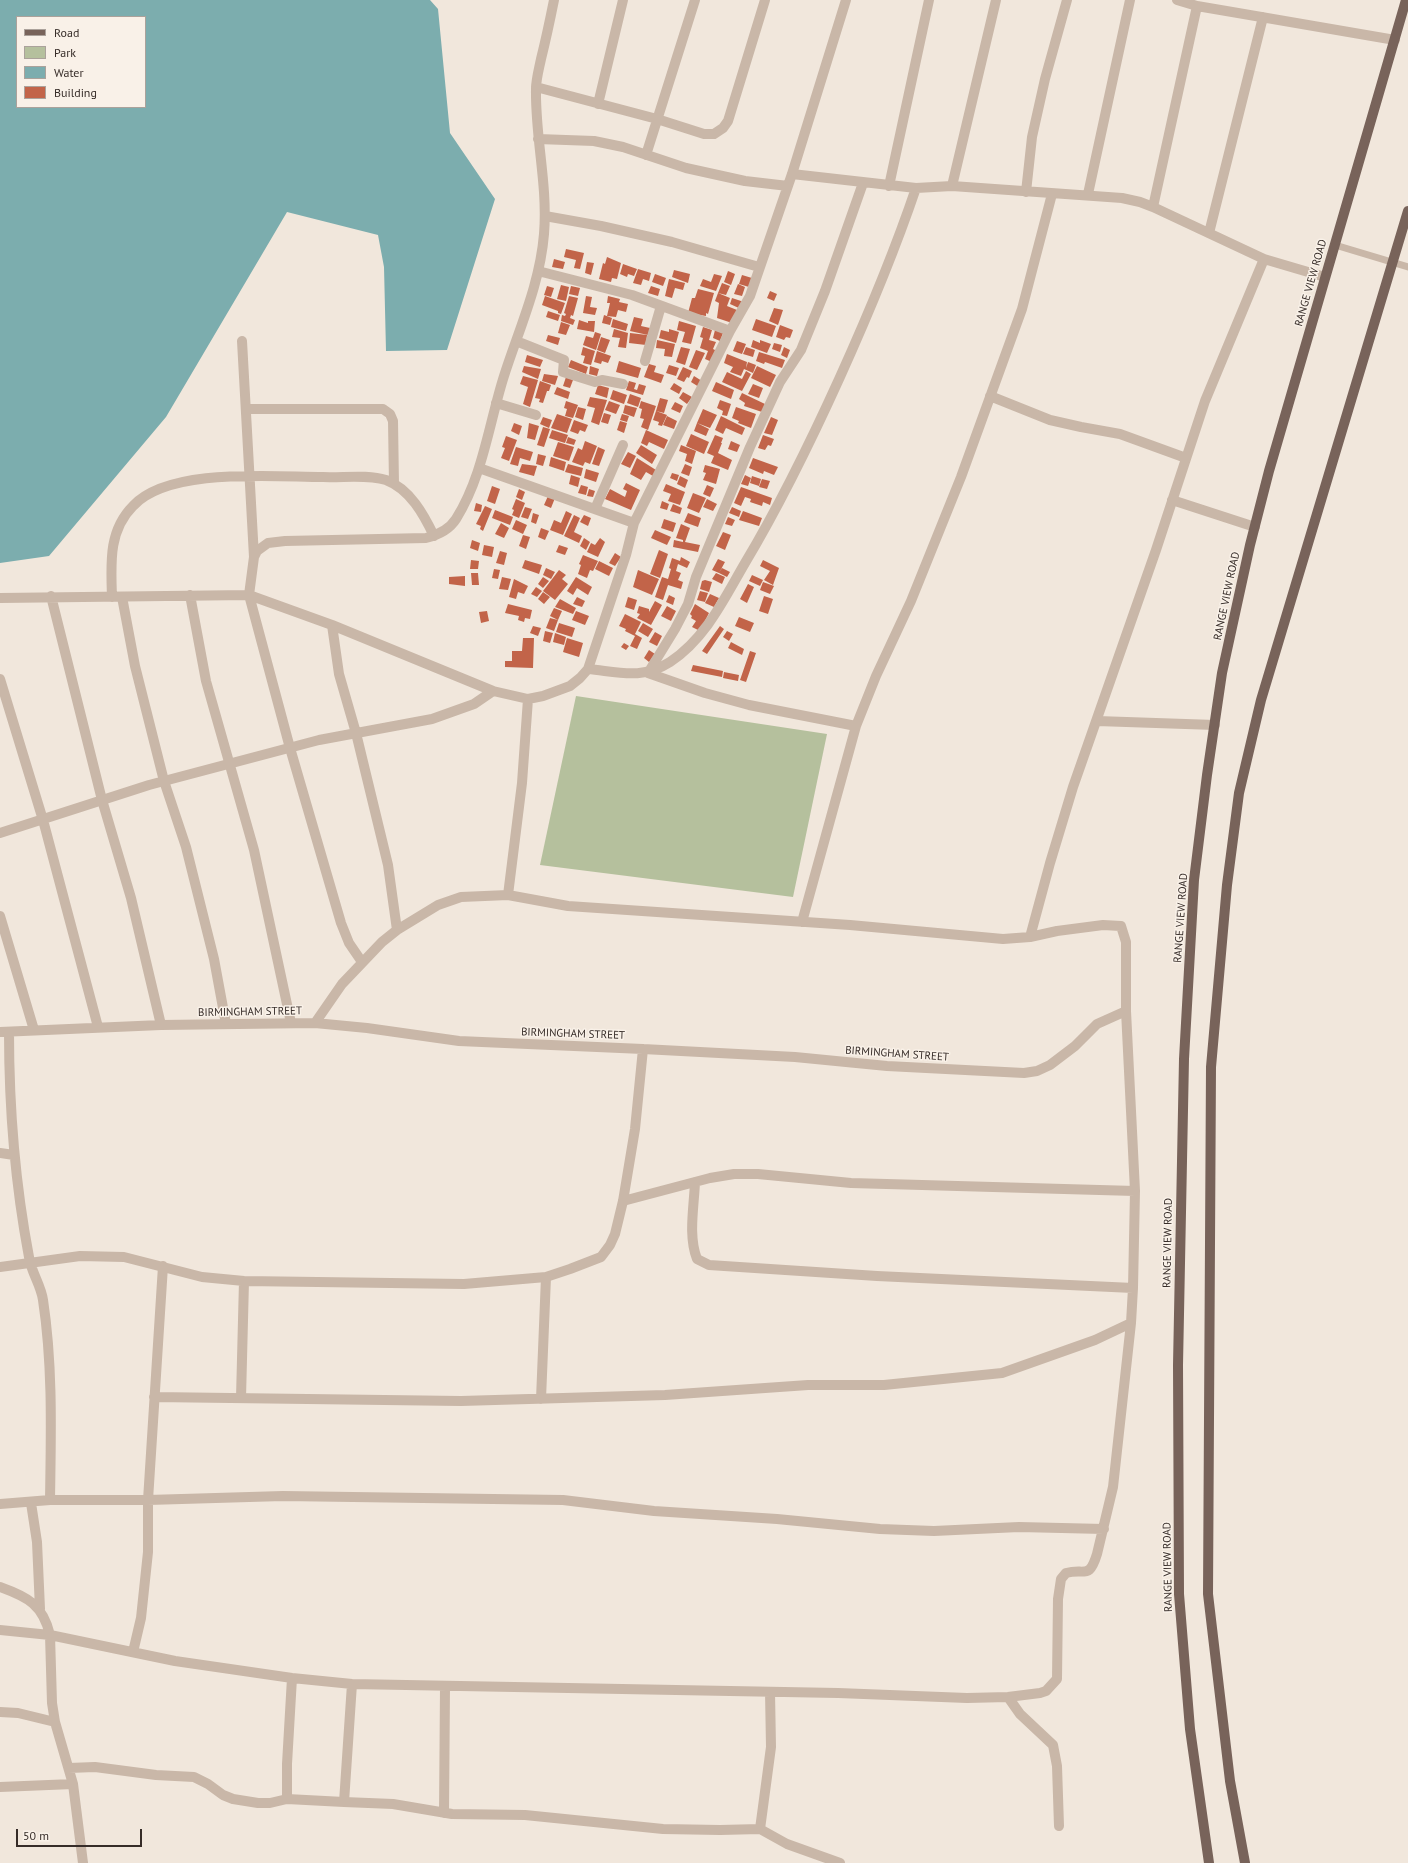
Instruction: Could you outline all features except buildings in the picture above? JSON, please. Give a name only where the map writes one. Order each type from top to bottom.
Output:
[{"type":"main road","name":"RANGE VIEW ROAD","points":[[1209,1863],[1190,1730],[1179,1594],[1178,1365],[1184,1059],[1194,880],[1222,673],[1255,527],[1269,471],[1406,0]]},
{"type":"main road","points":[[1245,1863],[1230,1781],[1208,1594],[1211,1067],[1227,885],[1239,793],[1261,700],[1408,211]]},
{"type":"street","points":[[254,557],[260,548],[268,543],[396,538],[420,539],[434,536],[449,528],[455,520],[479,468],[496,403],[538,271],[545,216],[545,199],[538,138],[536,87],[554,0]]},
{"type":"street","points":[[598,104],[623,0]]},
{"type":"street","points":[[646,155],[695,0]]},
{"type":"street","points":[[536,87],[657,119],[704,134],[714,134],[723,128],[732,111],[765,0]]},
{"type":"street","points":[[0,598],[51,596],[117,597],[249,595],[332,625],[493,691],[528,698],[543,696],[570,686],[588,669],[626,555],[634,523],[730,331],[750,296],[792,174],[846,0]]},
{"type":"street","points":[[889,186],[929,0]]},
{"type":"street","points":[[952,186],[996,0]]},
{"type":"street","points":[[1026,192],[1032,137],[1045,79],[1067,0]]},
{"type":"street","points":[[1088,194],[1130,0]]},
{"type":"street","points":[[1177,0],[1197,6],[1395,40]]},
{"type":"street","points":[[1153,207],[1197,6]]},
{"type":"street","points":[[1209,233],[1263,17]]},
{"type":"street","points":[[538,138],[594,141],[623,147],[686,168],[737,180],[788,186]]},
{"type":"street","points":[[792,174],[916,188],[952,186],[1052,194],[1088,194],[1122,198],[1153,207],[1264,259],[1325,277]]},
{"type":"street","points":[[648,673],[675,629],[688,604],[696,577],[753,440],[780,382],[801,350],[825,291],[863,182]]},
{"type":"street","points":[[648,673],[670,662],[697,639],[711,621],[776,511],[819,424],[862,327],[895,248],[916,188]]},
{"type":"street","points":[[802,922],[837,801],[856,726],[876,676],[911,601],[961,477],[1022,309],[1052,194]]},
{"type":"street","points":[[545,216],[601,226],[672,242],[759,267]]},
{"type":"street","points":[[1030,937],[1073,787],[1205,401],[1264,259]]},
{"type":"street","points":[[538,271],[632,295],[730,331]]},
{"type":"street","points":[[645,361],[662,306]]},
{"type":"street","points":[[242,341],[254,557],[249,595],[290,748],[341,923],[349,943],[362,962]]},
{"type":"street","points":[[516,341],[564,360],[563,372],[595,382],[602,380],[622,384]]},
{"type":"street","points":[[990,396],[1050,420],[1120,434],[1186,458]]},
{"type":"street","points":[[496,403],[536,415]]},
{"type":"street","points":[[246,410],[383,409],[390,414],[394,421],[394,484]]},
{"type":"street","points":[[595,510],[623,445]]},
{"type":"street","points":[[479,468],[634,523]]},
{"type":"street","points":[[226,1024],[214,959],[191,870],[164,781],[117,597],[111,556],[114,535],[123,518],[133,505],[151,492],[188,481],[217,477],[249,476],[370,478],[386,480],[400,488],[423,513],[434,536]]},
{"type":"street","points":[[1172,500],[1255,527]]},
{"type":"street","points":[[190,595],[206,681],[254,850],[291,1023]]},
{"type":"street","points":[[51,596],[102,800],[131,898],[161,1025]]},
{"type":"street","points":[[332,625],[339,674],[356,733],[388,865],[398,930]]},
{"type":"street","points":[[588,669],[631,674],[648,673],[705,693],[749,705],[856,726]]},
{"type":"street","points":[[0,679],[43,820],[98,1027]]},
{"type":"street","points":[[0,833],[164,781],[290,748],[356,733],[432,719],[474,704],[493,691]]},
{"type":"street","points":[[508,895],[522,783],[528,698]]},
{"type":"street","points":[[1096,721],[1215,725]]},
{"type":"street","points":[[0,1630],[50,1635],[175,1661],[292,1678],[352,1684],[445,1687],[838,1693],[931,1697],[1008,1697],[1046,1691],[1057,1679],[1056,1617],[1061,1579],[1066,1573],[1084,1573],[1090,1568],[1094,1562],[1104,1529],[1113,1487],[1131,1323],[1135,1191],[1126,1011],[1126,942],[1121,926],[1103,925],[1057,930],[1030,937],[1003,939],[975,938],[802,922],[568,906],[508,895],[461,896],[438,905],[382,942],[342,984],[315,1023]]},
{"type":"street","points":[[0,916],[34,1030]]},
{"type":"street","name":"BIRMINGHAM STREET","points":[[4,1032],[161,1025],[315,1023],[367,1028],[459,1041],[795,1057],[886,1066],[1024,1073],[1037,1071],[1050,1065],[1075,1046],[1097,1024],[1126,1011]]},
{"type":"street","points":[[4,1032],[11,1124],[21,1215],[30,1263],[43,1298],[47,1328],[51,1396],[50,1500]]},
{"type":"street","points":[[0,1267],[80,1256],[124,1257],[202,1277],[244,1281],[464,1284],[546,1277],[595,1260],[606,1253],[614,1234],[623,1201],[635,1129],[643,1049]]},
{"type":"street","points":[[0,1153],[14,1155]]},
{"type":"street","points":[[623,1201],[695,1182],[734,1174],[758,1174],[851,1183],[1135,1191]]},
{"type":"street","points":[[695,1182],[692,1224],[695,1252],[697,1259],[710,1265],[870,1276],[1133,1288]]},
{"type":"street","points":[[133,1652],[140,1618],[148,1552],[148,1500],[163,1266]]},
{"type":"street","points":[[541,1399],[546,1277]]},
{"type":"street","points":[[241,1398],[244,1281]]},
{"type":"street","points":[[154,1397],[461,1401],[665,1395],[808,1385],[884,1385],[1002,1373],[1095,1340],[1131,1323]]},
{"type":"street","points":[[0,1504],[50,1500],[148,1500],[283,1496],[563,1500],[654,1511],[777,1519],[880,1529],[934,1531],[1019,1527],[1104,1529]]},
{"type":"street","points":[[31,1502],[36,1542],[40,1609],[50,1635],[50,1674],[55,1722],[73,1784],[83,1863]]},
{"type":"street","points":[[0,1587],[24,1597],[40,1609]]},
{"type":"street","points":[[287,1798],[287,1764],[292,1678]]},
{"type":"street","points":[[344,1802],[352,1684]]},
{"type":"street","points":[[444,1813],[445,1687]]},
{"type":"street","points":[[760,1829],[771,1747],[770,1692]]},
{"type":"street","points":[[1008,1697],[1020,1714],[1053,1745],[1057,1766],[1059,1826]]},
{"type":"street","points":[[0,1712],[18,1713],[55,1722]]},
{"type":"street","points":[[69,1768],[101,1768],[156,1775],[194,1776],[223,1795],[258,1803],[270,1803],[287,1798],[394,1804],[444,1813],[525,1815],[663,1829],[760,1829],[787,1844],[840,1863]]},
{"type":"street","points":[[0,1787],[73,1784]]},
{"type":"lane","points":[[1335,245],[1408,267]]},
{"type":"green space","points":[[576,696],[827,734],[793,897],[540,865]]},
{"type":"water","points":[[0,0],[430,0],[438,9],[450,133],[495,199],[447,350],[386,351],[384,267],[378,235],[287,212],[166,417],[49,556],[0,563]]}]
